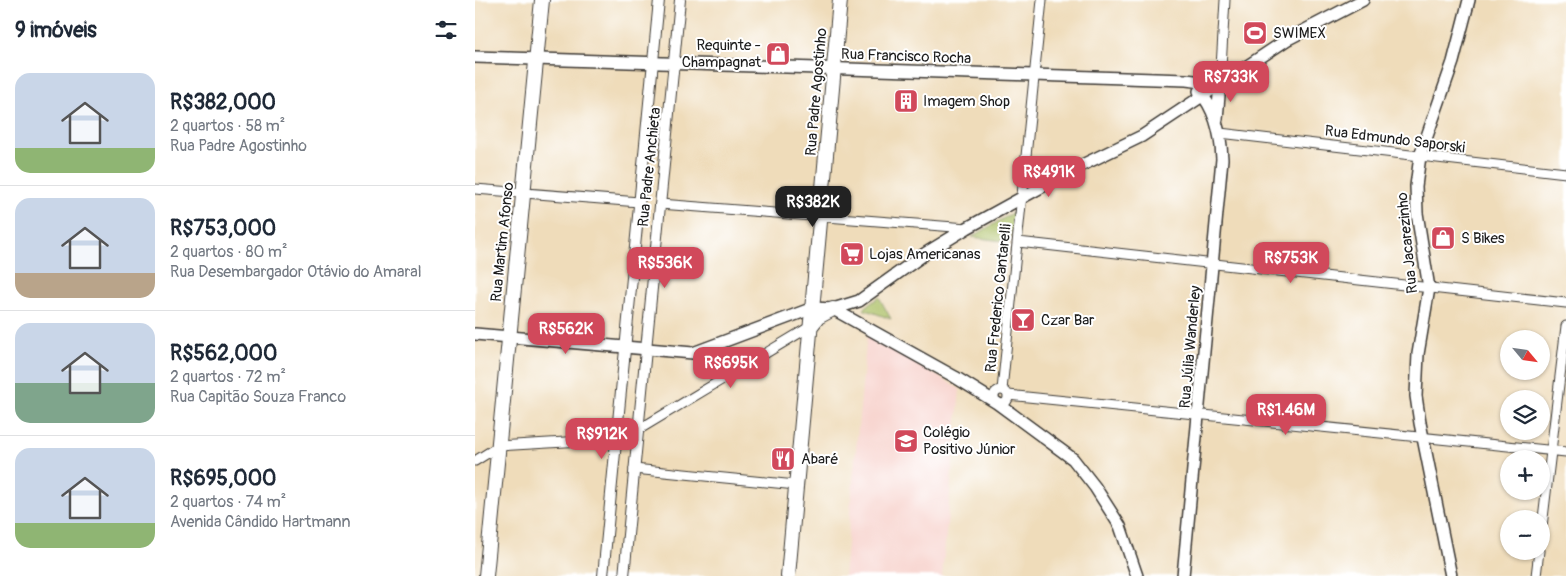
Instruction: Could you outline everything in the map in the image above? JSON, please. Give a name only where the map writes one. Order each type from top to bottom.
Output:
[{"type":"main road","name":"Rua Martim Afonso","points":[[486,576],[542,0]]},
{"type":"main road","name":"Rua Padre Agostinho","points":[[787,576],[840,0]]},
{"type":"main road","points":[[811,326],[818,317],[870,294],[926,253],[967,228],[1023,197],[1143,136],[1308,27],[1363,0]]},
{"type":"main road","name":"Rua Jacarezinho","points":[[1451,576],[1418,411],[1416,382],[1429,288],[1417,213],[1416,186],[1420,156],[1453,62],[1469,0]]},
{"type":"main road","name":"Rua Francisco Rocha","points":[[475,57],[1186,80],[1219,84]]},
{"type":"main road","points":[[1186,80],[1203,96]]},
{"type":"main road","name":"Rua Júlia Wanderley","points":[[1217,121],[1219,84]]},
{"type":"main road","name":"Rua Júlia Wanderley","points":[[1183,576],[1221,174],[1220,133],[1217,121],[1203,96]]},
{"type":"main road","points":[[475,334],[695,352],[813,308],[833,309],[917,354],[997,403],[1073,459],[1095,487],[1120,526],[1137,576]]},
{"type":"street","name":"Rua Padre Anchieta","points":[[603,576],[659,0]]},
{"type":"street","name":"Rua Padre Anchieta","points":[[624,576],[680,0]]},
{"type":"street","name":"Rua Frederico Cantarelli","points":[[997,403],[994,395],[1005,393],[1042,0]]},
{"type":"street","name":"Rua Júlia Wanderley","points":[[1219,84],[1225,0]]},
{"type":"street","name":"Rua Edmundo Saporski","points":[[1220,133],[1566,173]]},
{"type":"street","points":[[475,189],[639,202]]},
{"type":"street","points":[[660,204],[967,228]]},
{"type":"street","points":[[1018,242],[1566,303]]},
{"type":"street","points":[[638,430],[811,326]]},
{"type":"street","points":[[1544,510],[1566,326]]},
{"type":"street","points":[[1005,393],[1198,415],[1566,452]]},
{"type":"street","points":[[475,461],[499,446],[616,439]]},
{"type":"street","points":[[634,470],[796,485]]},
{"type":"street","points":[[1536,576],[1538,560]]},
{"type":"shaded area","name":"Colégio Positivo Júnior","points":[[867,334],[960,389],[942,576],[844,576]]},
{"type":"green space","points":[[1014,212],[1010,242],[972,237]]},
{"type":"green space","points":[[879,297],[891,319],[863,309]]},
{"type":"place","name":"SWIMEX","points":[[1255,33]]},
{"type":"place","name":"Requinte - Champagnat","points":[[778,54]]},
{"type":"place","name":"Imagem Shop","points":[[906,101]]},
{"type":"place","name":"S Bikes","points":[[1443,238]]},
{"type":"place","name":"Lojas Americanas","points":[[852,254]]},
{"type":"place","name":"Czar Bar","points":[[1023,320]]},
{"type":"place","name":"Colégio Positivo Júnior","points":[[906,441]]},
{"type":"place","name":"Abaré","points":[[783,459]]}]
